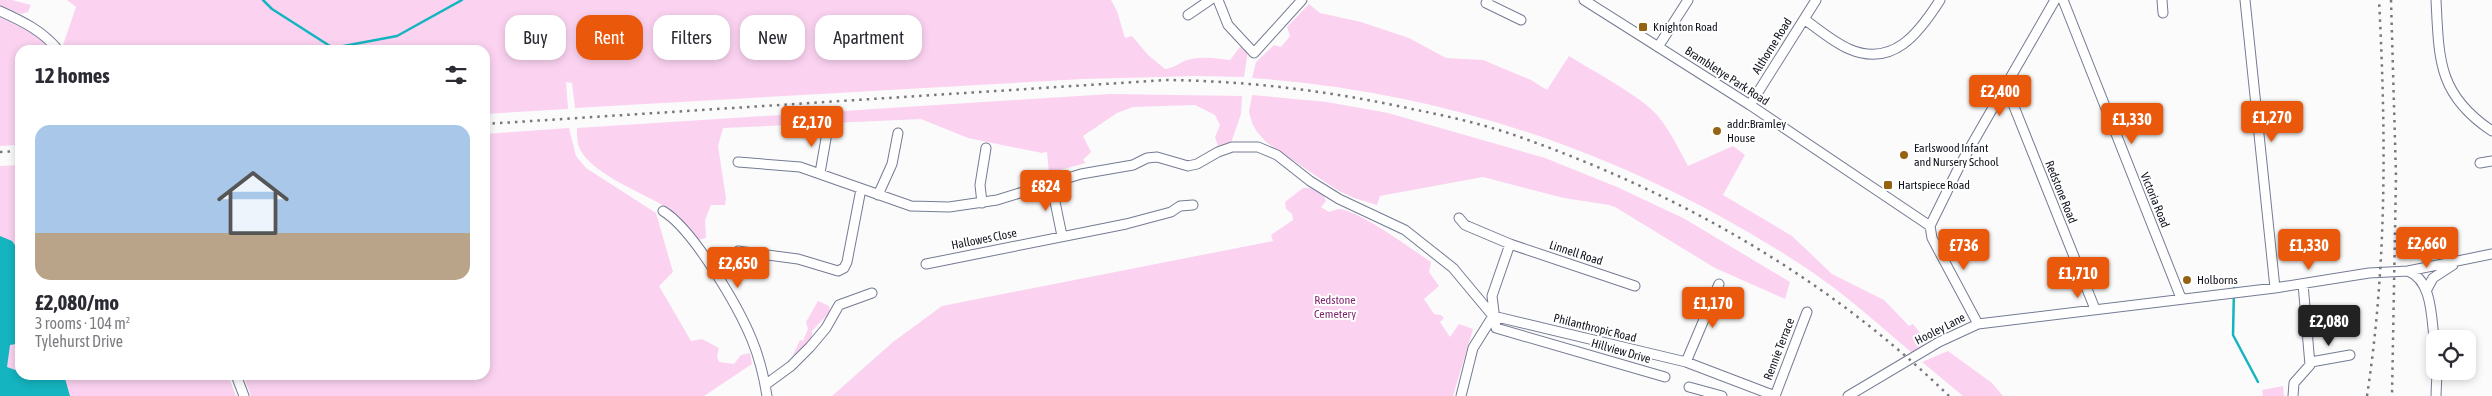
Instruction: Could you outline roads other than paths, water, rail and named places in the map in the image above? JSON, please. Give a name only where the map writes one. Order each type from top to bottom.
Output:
[{"type":"street","points":[[1188,15],[1210,0]]},
{"type":"street","points":[[1218,0],[1228,25],[1254,53],[1302,0]]},
{"type":"street","points":[[1488,0],[1486,4],[1521,20]]},
{"type":"street","name":"Brambletye Park Road","points":[[1584,0],[1750,105],[1930,226]]},
{"type":"street","points":[[1658,47],[1688,0]]},
{"type":"street","name":"Althorne Road","points":[[1750,105],[1816,0]]},
{"type":"street","points":[[1804,19],[1848,49],[1865,53],[1886,52],[1908,43],[1924,25],[1940,0]]},
{"type":"street","points":[[1978,324],[1932,238],[1930,226],[1960,164],[2055,0]]},
{"type":"street","name":"Victoria Road","points":[[2063,0],[2180,298]]},
{"type":"street","points":[[2162,0],[2163,13]]},
{"type":"street","points":[[2245,0],[2276,288]]},
{"type":"street","points":[[2436,0],[2440,55],[2444,75],[2451,93],[2472,118],[2492,131]]},
{"type":"street","points":[[0,11],[26,22],[54,45]]},
{"type":"street","name":"Redstone Road","points":[[2005,84],[2095,309]]},
{"type":"street","points":[[820,173],[828,127]]},
{"type":"street","points":[[878,195],[892,164],[898,133]]},
{"type":"street","points":[[738,162],[800,167],[911,206],[949,207],[982,203],[1081,174],[1119,169],[1147,158],[1157,157],[1180,165],[1197,164],[1218,152],[1232,147],[1258,147],[1277,155],[1310,181],[1339,199],[1405,230],[1453,268],[1493,316]]},
{"type":"street","points":[[982,203],[980,185],[986,148]]},
{"type":"street","points":[[2480,163],[2492,161]]},
{"type":"street","points":[[1051,182],[1062,236]]},
{"type":"street","points":[[738,251],[798,259],[838,271],[844,268],[847,262],[861,189]]},
{"type":"street","name":"Hallowes Close","points":[[926,264],[1145,219],[1171,212],[1180,206],[1193,205]]},
{"type":"street","points":[[663,211],[685,229],[723,287],[751,338],[767,396]]},
{"type":"street","name":"Linnell Road","points":[[1458,218],[1465,226],[1510,244],[1635,286]]},
{"type":"street","points":[[1460,396],[1473,348],[1493,316],[1492,296],[1510,244]]},
{"type":"street","name":"Hooley Lane","points":[[1848,396],[1939,342],[1978,324],[2180,298],[2276,288],[2361,274],[2408,271],[2492,254]]},
{"type":"street","points":[[2427,290],[2433,278],[2462,261]]},
{"type":"street","points":[[2408,271],[2419,278],[2427,290],[2433,330]]},
{"type":"street","points":[[1686,362],[1719,284]]},
{"type":"street","points":[[2293,396],[2294,383],[2308,369],[2310,362],[2303,284]]},
{"type":"street","points":[[765,385],[791,366],[810,347],[826,328],[839,305],[872,293]]},
{"type":"street","name":"Rennie Terrace","points":[[1775,396],[1807,312]]},
{"type":"street","name":"Philanthropic Road","points":[[1493,316],[1686,362],[1775,396]]},
{"type":"street","name":"Hillview Drive","points":[[1493,316],[1496,328],[1665,377]]},
{"type":"street","points":[[2310,362],[2350,356]]},
{"type":"street","points":[[238,380],[244,396]]},
{"type":"street","points":[[2436,396],[2437,380]]},
{"type":"street","points":[[1689,387],[1722,396]]},
{"type":"water","points":[[0,236],[12,241],[15,245],[15,344],[10,345],[7,367],[15,370],[15,380],[65,380],[70,396],[0,396]]},
{"type":"waterway","points":[[263,0],[272,9],[328,45]]},
{"type":"waterway","points":[[349,45],[397,36],[462,0]]},
{"type":"waterway","points":[[2234,288],[2233,335],[2258,382]]},
{"type":"railway","points":[[2367,396],[2374,347],[2383,198],[2383,99],[2379,0]]},
{"type":"railway","points":[[2391,0],[2396,176],[2392,396]]},
{"type":"railway","points":[[490,124],[1166,80],[1228,82],[1351,97],[1438,114],[1517,136],[1576,158],[1692,211],[1747,242],[1801,276],[1853,313],[1902,353],[1949,396]]},
{"type":"railway","points":[[0,152],[15,151]]},
{"type":"place","name":"Knighton Road","points":[[1643,27]]},
{"type":"place","name":"addr:Bramley House","points":[[1717,131]]},
{"type":"place","name":"Earlswood Infant and Nursery School","points":[[1904,155]]},
{"type":"place","name":"Hartspiece Road","points":[[1888,185]]},
{"type":"place","name":"Holborns","points":[[2187,280]]},
{"type":"park label","name":"Redstone Cemetery","points":[[1335,307]]}]
